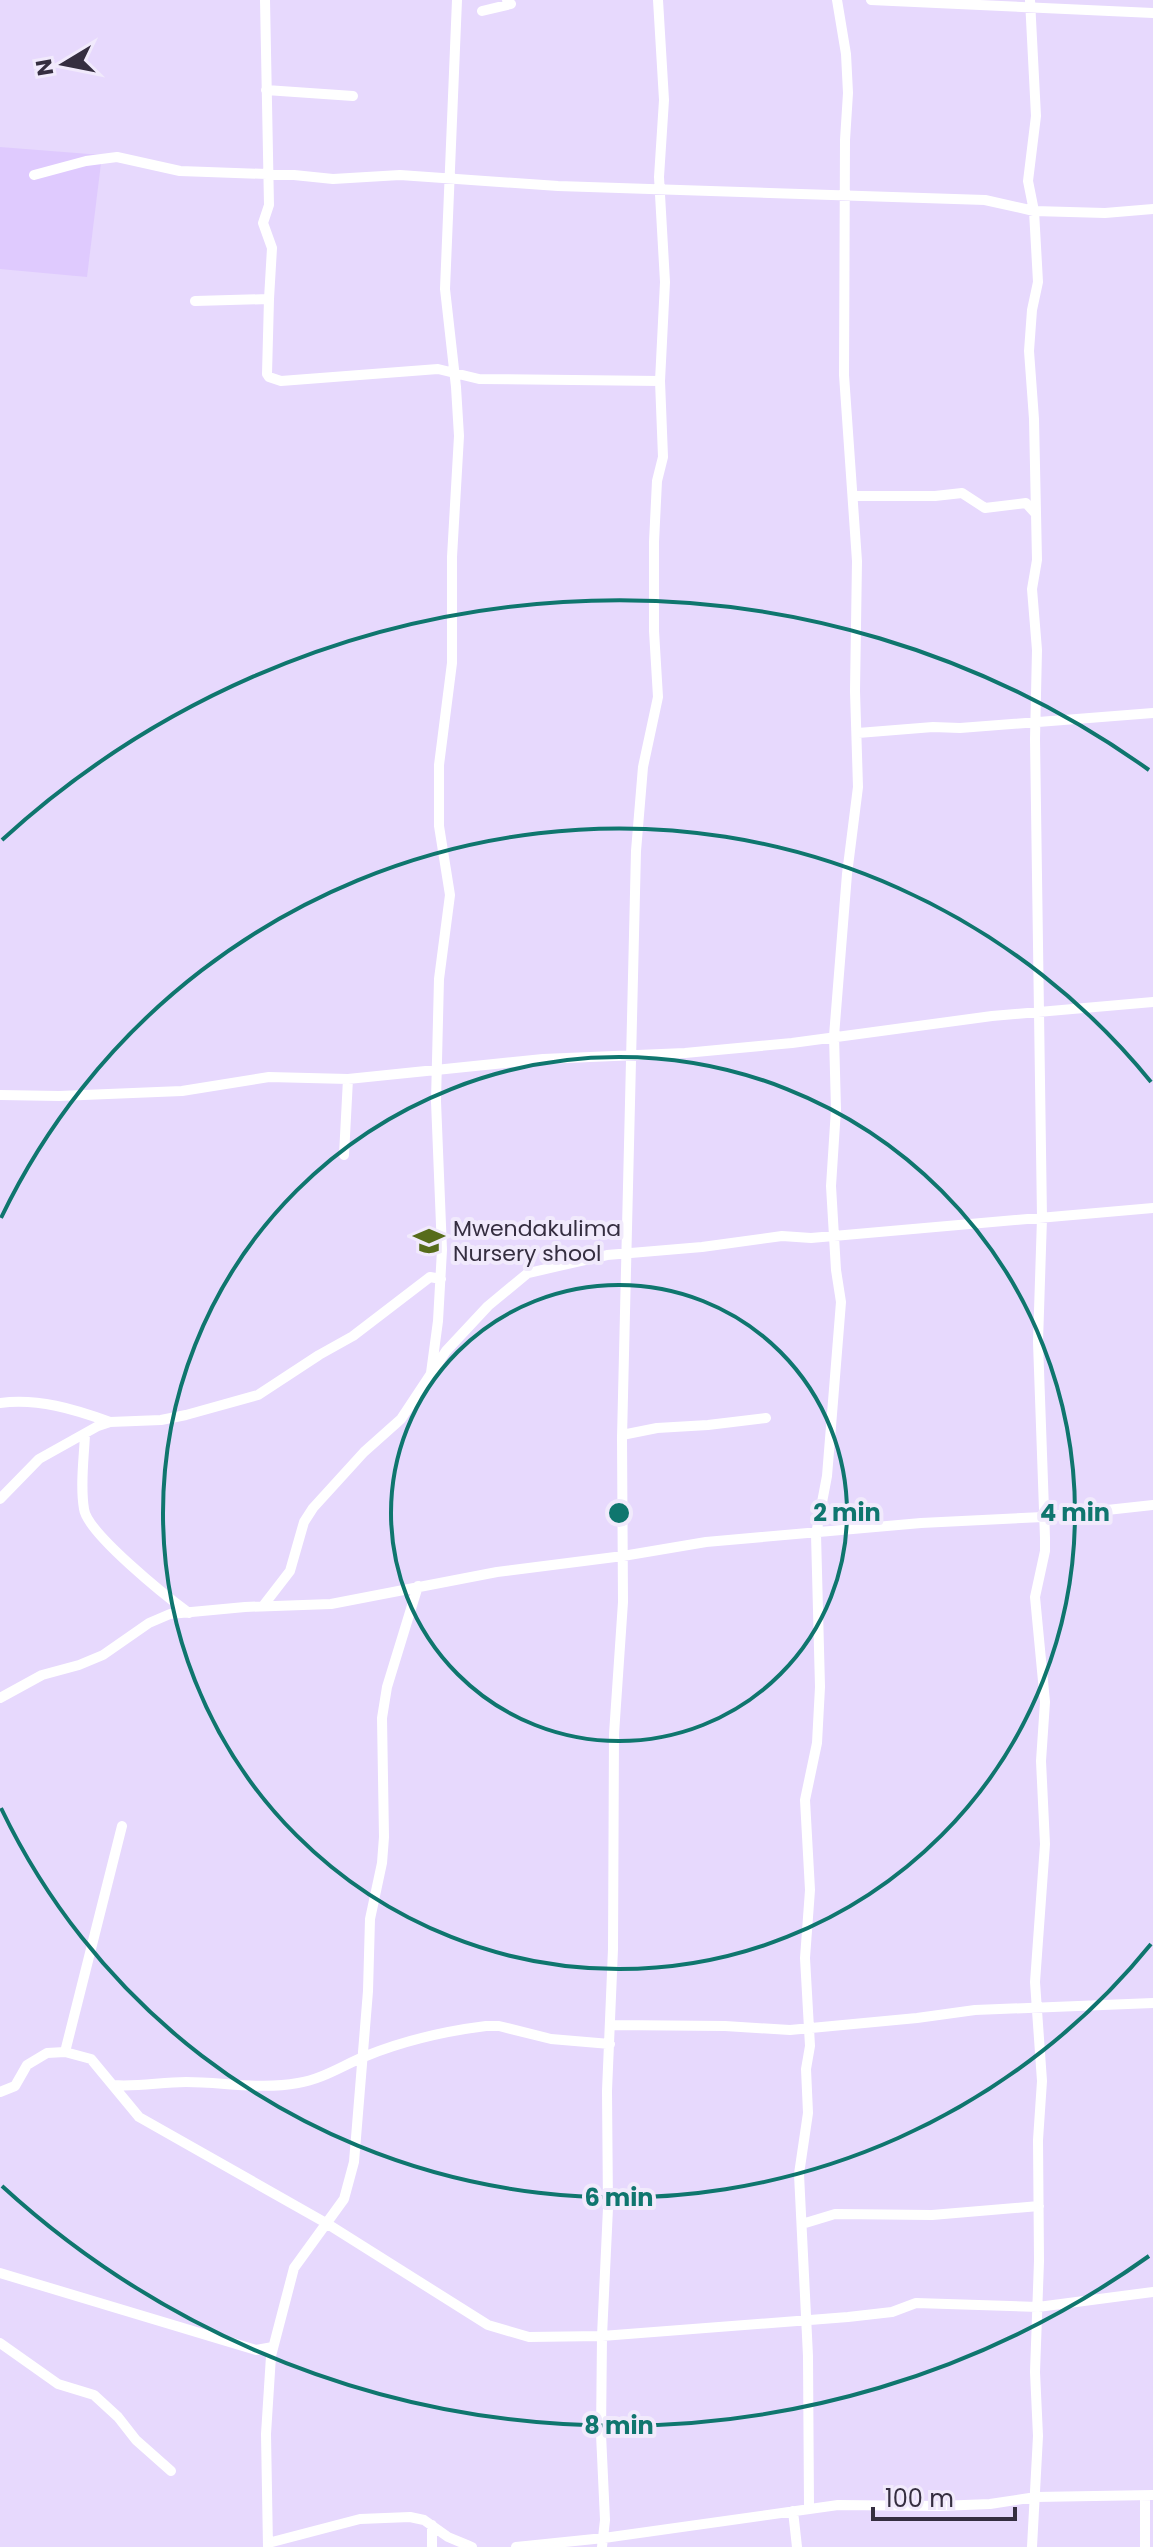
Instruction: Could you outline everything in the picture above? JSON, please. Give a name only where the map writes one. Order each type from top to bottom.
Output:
[{"type":"street","points":[[265,0],[269,209],[263,223],[272,248],[267,374],[272,378],[305,380],[438,369],[479,379],[660,381]]},
{"type":"street","points":[[431,1373],[441,1279],[436,1101],[439,979],[450,895],[439,826],[439,765],[452,663],[452,557],[459,436],[445,289],[457,0]]},
{"type":"street","points":[[482,11],[511,4],[507,0]]},
{"type":"street","points":[[603,2542],[602,2336],[608,2208],[607,2091],[611,2025],[614,1734],[623,1556],[622,1435],[636,851],[639,794],[658,697],[654,542],[657,481],[663,457],[660,381],[665,282],[659,189],[664,117],[658,0]]},
{"type":"street","points":[[809,2508],[806,2320],[799,2174],[808,2113],[809,2028],[805,1958],[810,1890],[805,1800],[817,1743],[820,1699],[816,1534],[827,1476],[840,1309],[831,1186],[836,1109],[834,1036],[847,874],[856,817],[858,733],[855,691],[857,561],[845,396],[847,64],[837,0]]},
{"type":"street","points":[[871,0],[1030,3],[1153,13]]},
{"type":"street","points":[[1030,3],[1036,116],[1028,181],[1034,211],[1038,282],[1029,351],[1034,419],[1037,567],[1032,589],[1037,650],[1035,722],[1042,1218],[1038,1326],[1045,1551],[1035,1597],[1045,1702],[1041,1761],[1045,1844],[1035,1968],[1042,2081],[1038,2121],[1035,2372],[1038,2436],[1032,2547]]},
{"type":"street","points":[[266,90],[353,96]]},
{"type":"street","points":[[34,175],[86,161],[117,157],[180,171],[333,179],[400,175],[450,181],[985,200],[1034,211],[1105,213],[1153,209]]},
{"type":"street","points":[[195,301],[269,299]]},
{"type":"street","points":[[854,496],[962,493],[985,508],[1026,503],[1035,513]]},
{"type":"street","points":[[858,733],[1153,713]]},
{"type":"street","points":[[0,1095],[182,1091],[269,1077],[348,1079],[632,1054],[685,1053],[792,1043],[1038,1012],[1153,1002]]},
{"type":"street","points":[[344,1155],[348,1079]]},
{"type":"street","points":[[263,1606],[290,1571],[304,1522],[313,1508],[355,1461],[401,1419],[446,1351],[480,1315],[528,1273],[607,1255],[782,1236],[811,1238],[1153,1208]]},
{"type":"street","points":[[0,1403],[52,1404],[110,1422],[161,1420],[258,1395],[353,1336],[430,1277],[441,1279]]},
{"type":"street","points":[[622,1435],[657,1428],[766,1418]]},
{"type":"street","points":[[0,1499],[29,1466],[110,1422]]},
{"type":"street","points":[[85,1434],[84,1510],[87,1520],[101,1537],[189,1613]]},
{"type":"street","points":[[0,1698],[42,1675],[103,1655],[159,1618],[263,1606],[331,1604],[497,1572],[706,1542],[921,1523],[1043,1517],[1153,1505]]},
{"type":"street","points":[[418,1586],[387,1687],[382,1718],[384,1837],[382,1863],[370,1919],[354,2162],[344,2199],[294,2268],[273,2347],[267,2387],[268,2545],[367,2518],[410,2517],[472,2547]]},
{"type":"street","points":[[65,2052],[122,1826]]},
{"type":"street","points":[[611,2025],[790,2030],[917,2018],[966,2010],[1153,2003]]},
{"type":"street","points":[[113,2085],[136,2087],[169,2082],[262,2086],[298,2083],[341,2070],[363,2057],[405,2044],[486,2026],[499,2026],[551,2039],[610,2044]]},
{"type":"street","points":[[0,2092],[15,2086],[27,2065],[47,2053],[65,2052],[91,2059],[139,2117],[326,2223],[496,2329],[529,2337],[602,2336],[806,2320],[892,2312],[916,2303],[1038,2307],[1153,2292]]},
{"type":"street","points":[[802,2224],[835,2214],[932,2215],[1039,2206]]},
{"type":"street","points":[[0,2273],[256,2350],[273,2347]]},
{"type":"street","points":[[0,2343],[58,2384],[94,2395],[118,2417],[136,2440],[171,2471]]},
{"type":"street","points":[[516,2547],[603,2542],[838,2505],[990,2504],[1036,2497],[1149,2496],[1145,2547]]},
{"type":"street","points":[[793,2511],[797,2547]]},
{"type":"street","points":[[432,2525],[432,2547]]},
{"type":"shaded area","points":[[0,147],[102,155],[87,277],[0,269]]},
{"type":"place","name":"Mwendakulima Nursery shool","points":[[429,1241]]}]
